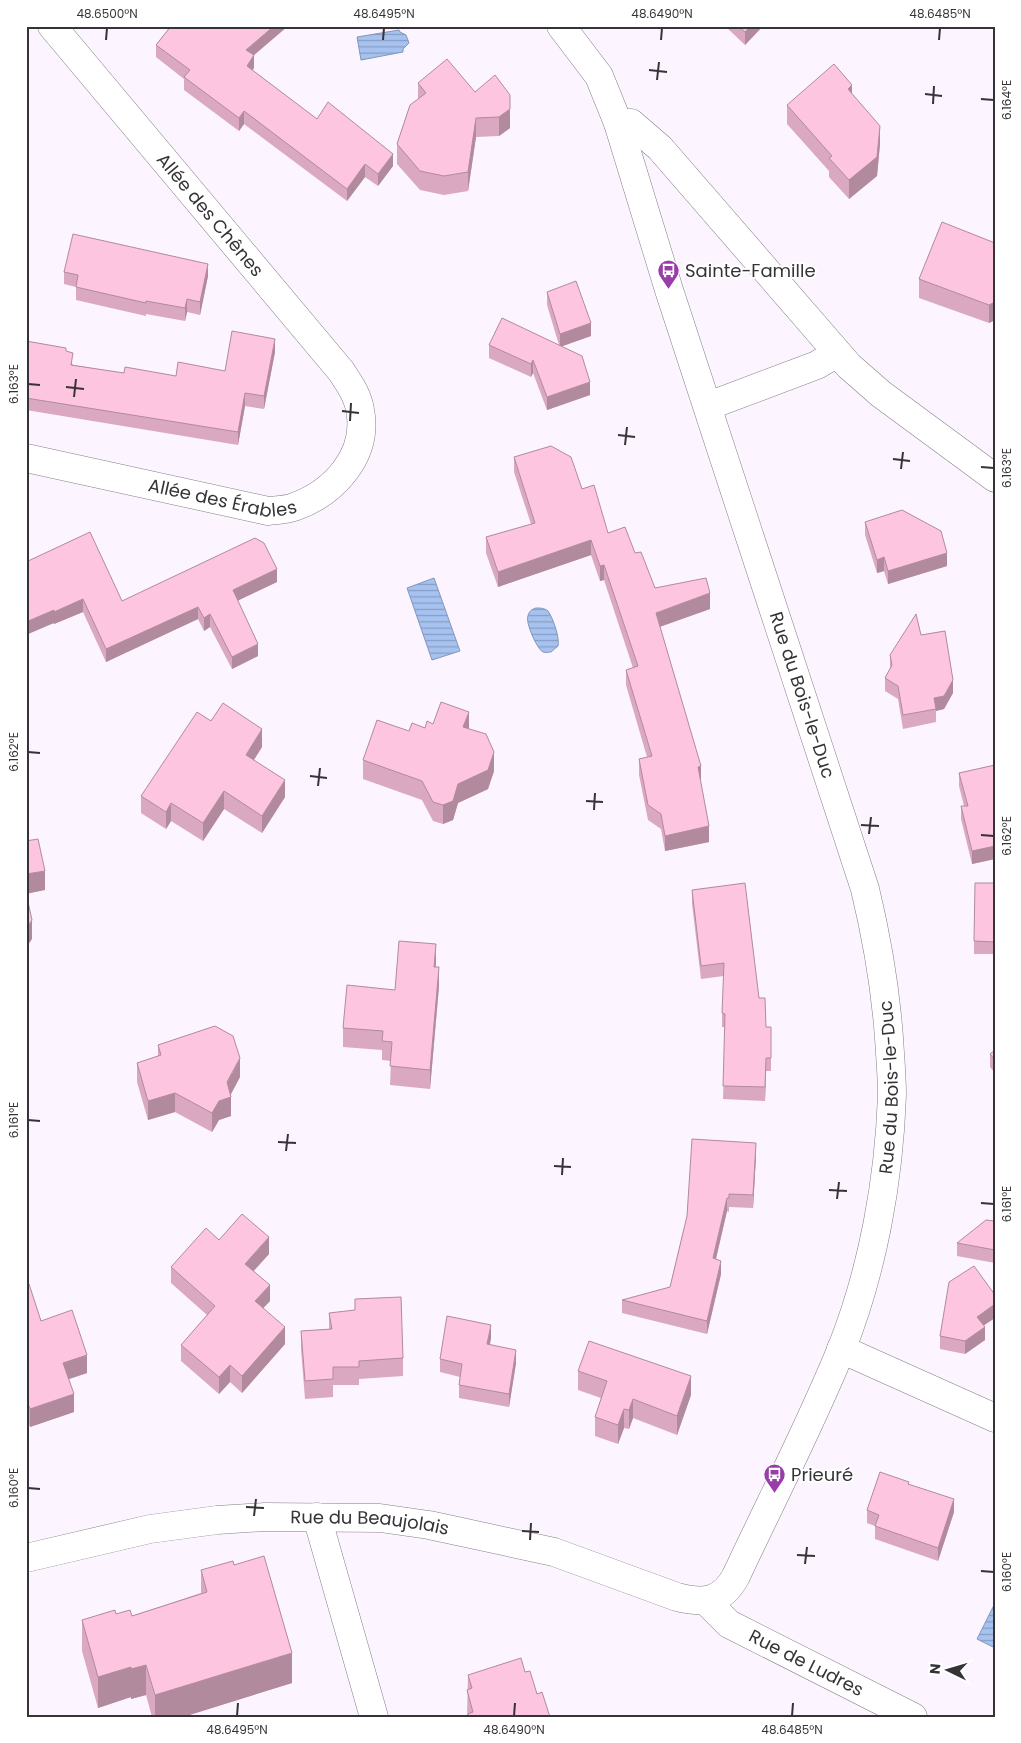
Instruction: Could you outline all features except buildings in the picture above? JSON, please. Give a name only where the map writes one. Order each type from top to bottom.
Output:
[{"type":"street","name":"Allée des Chênes","points":[[52,26],[342,372],[353,389],[360,409]]},
{"type":"street","name":"Rue du Bois-le-Duc","points":[[561,26],[599,76],[618,123],[639,197],[865,889],[877,938],[885,991],[892,1093],[886,1168],[871,1253],[856,1308],[841,1349],[736,1576],[730,1587],[718,1597],[706,1601]]},
{"type":"street","points":[[618,123],[631,124],[660,148],[849,366],[882,394],[995,478]]},
{"type":"street","points":[[708,406],[817,365],[837,353]]},
{"type":"street","name":"Allée des Érables","points":[[26,458],[268,512],[293,508],[320,496],[340,478],[351,464],[358,446],[361,428],[360,409]]},
{"type":"street","points":[[841,1349],[995,1418]]},
{"type":"street","name":"Rue du Beaujolais","points":[[26,1558],[150,1528],[217,1520],[265,1517],[380,1518],[429,1525],[554,1552],[677,1597],[690,1601],[706,1601]]},
{"type":"street","points":[[317,1517],[374,1717]]},
{"type":"street","name":"Rue de Ludres","points":[[706,1601],[729,1624],[913,1717]]},
{"type":"water","points":[[399,30],[406,35],[409,43],[403,49],[403,52],[361,60],[357,37]]},
{"type":"water","points":[[434,578],[460,651],[432,660],[407,588]]},
{"type":"water","points":[[536,608],[548,611],[556,628],[558,646],[551,652],[543,652],[541,650],[530,629],[528,614]]},
{"type":"water","points":[[995,1603],[995,1648],[977,1639]]},
{"type":"place","name":"Sainte-Famille","points":[[669,290]]},
{"type":"place","name":"Prieuré","points":[[775,1494]]}]
